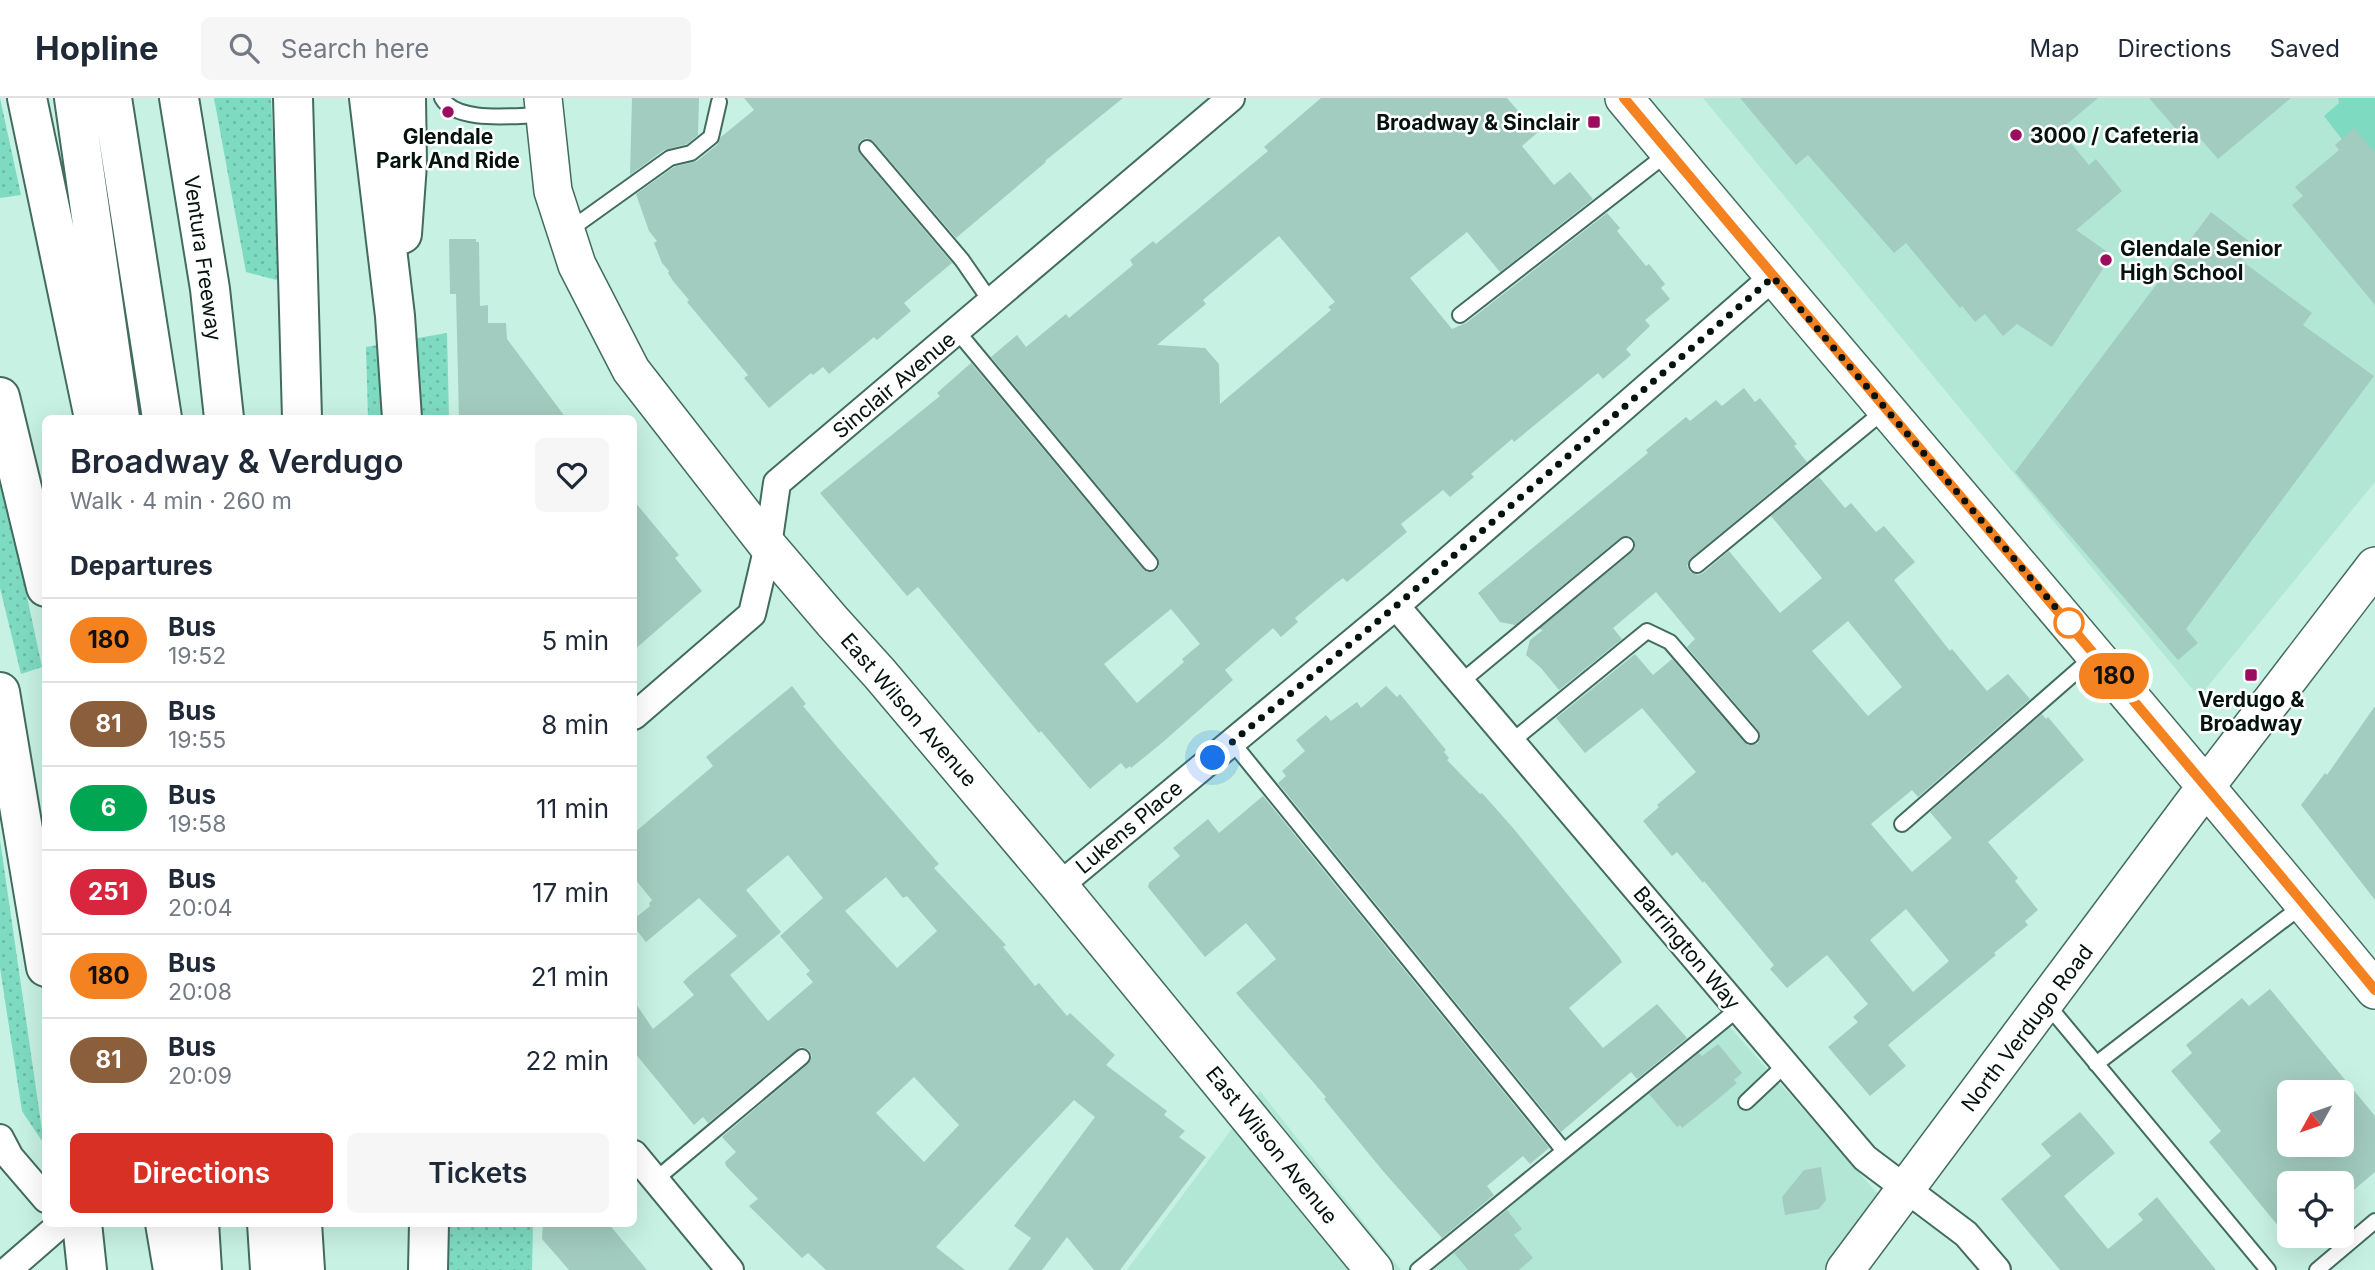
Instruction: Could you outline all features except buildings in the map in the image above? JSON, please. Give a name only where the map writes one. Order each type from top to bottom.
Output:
[{"type":"highway","points":[[27,98],[93,415]]},
{"type":"highway","points":[[74,98],[120,415]]},
{"type":"highway","points":[[113,98],[162,415]]},
{"type":"highway","points":[[137,98],[186,415]]},
{"type":"highway","name":"Ventura Freeway","points":[[179,98],[209,289],[224,415]]},
{"type":"highway","points":[[293,98],[302,415]]},
{"type":"highway","points":[[369,98],[391,162]]},
{"type":"highway","points":[[402,415],[396,329],[391,162],[406,98]]},
{"type":"highway","points":[[0,397],[42,570]]},
{"type":"highway","points":[[0,692],[42,943]]},
{"type":"highway","points":[[82,1227],[87,1270]]},
{"type":"highway","points":[[243,1227],[245,1270]]},
{"type":"highway","points":[[267,1227],[270,1270]]},
{"type":"highway","points":[[302,1227],[305,1270]]},
{"type":"highway","points":[[428,1270],[429,1227]]},
{"type":"main road","points":[[1624,98],[1773,277],[2207,785],[2375,990]]},
{"type":"main road","name":"East Wilson Avenue","points":[[544,106],[553,191],[566,232],[577,265],[631,370],[768,546],[1059,886],[1374,1270]]},
{"type":"main road","name":"North Verdugo Road","points":[[1845,1270],[2207,785],[2375,566]]},
{"type":"street","name":"Sinclair Avenue","points":[[637,713],[752,614],[768,546],[778,483],[1231,98]]},
{"type":"street","name":"Lukens Place","points":[[1059,886],[1396,606],[1773,277]]},
{"type":"street","name":"Barrington Way","points":[[1396,606],[1865,1158],[1966,1234],[1997,1270]]},
{"type":"street","points":[[0,1138],[10,1157],[42,1194]]},
{"type":"street","points":[[637,1158],[730,1270]]},
{"type":"street","points":[[8,1270],[57,1227]]},
{"type":"lane","points":[[442,98],[447,105],[463,114],[544,106]]},
{"type":"lane","points":[[566,232],[670,158],[691,153],[711,137],[719,102]]},
{"type":"lane","points":[[867,148],[962,260],[991,302]]},
{"type":"lane","points":[[1460,315],[1669,152]]},
{"type":"lane","points":[[957,331],[1150,563]]},
{"type":"lane","points":[[1698,565],[1886,409]]},
{"type":"lane","points":[[1461,682],[1626,545]]},
{"type":"lane","points":[[1511,742],[1647,631],[1670,642],[1751,736]]},
{"type":"lane","points":[[1902,824],[2095,655]]},
{"type":"lane","points":[[1232,742],[1564,1151]]},
{"type":"lane","points":[[2096,1063],[2305,904]]},
{"type":"lane","points":[[2046,1003],[2268,1270]]},
{"type":"lane","points":[[1418,1270],[1738,1009]]},
{"type":"lane","points":[[655,1180],[802,1057]]},
{"type":"lane","points":[[1746,1101],[1785,1065]]},
{"type":"lane","points":[[2317,1270],[2375,1221]]},
{"type":"shaded area","points":[[0,98],[21,195],[0,198]]},
{"type":"shaded area","points":[[214,98],[271,98],[280,281],[246,272]]},
{"type":"shaded area","name":"Glendale Senior High School","points":[[1703,98],[2375,98],[2375,482],[2199,697]]},
{"type":"shaded area","points":[[2338,98],[2375,98],[2375,182],[2324,116],[2339,103]]},
{"type":"shaded area","points":[[447,333],[449,415],[368,415],[366,347]]},
{"type":"shaded area","points":[[0,471],[42,667],[21,674],[0,588]]},
{"type":"shaded area","points":[[0,840],[42,1141],[22,1111],[0,968]]},
{"type":"shaded area","points":[[1721,1017],[1901,1220],[1863,1270],[1407,1270]]},
{"type":"shaded area","points":[[1260,1091],[1401,1270],[1127,1270]]},
{"type":"shaded area","points":[[446,1227],[533,1227],[532,1270],[447,1270]]},
{"type":"bus line","name":"180","points":[[1624,98],[1773,277],[2178,751],[2375,990]]},
{"type":"place","name":"Glendale Park And Ride","points":[[448,112]]},
{"type":"place","name":"Broadway & Sinclair","points":[[1594,122]]},
{"type":"place","name":"3000 / Cafeteria","points":[[2016,135]]},
{"type":"place","name":"Glendale Senior High School","points":[[2106,260]]},
{"type":"place","name":"Verdugo & Broadway","points":[[2251,675]]},
{"type":"route","points":[[1213,758],[1396,606],[1773,277],[2069,623]]}]
